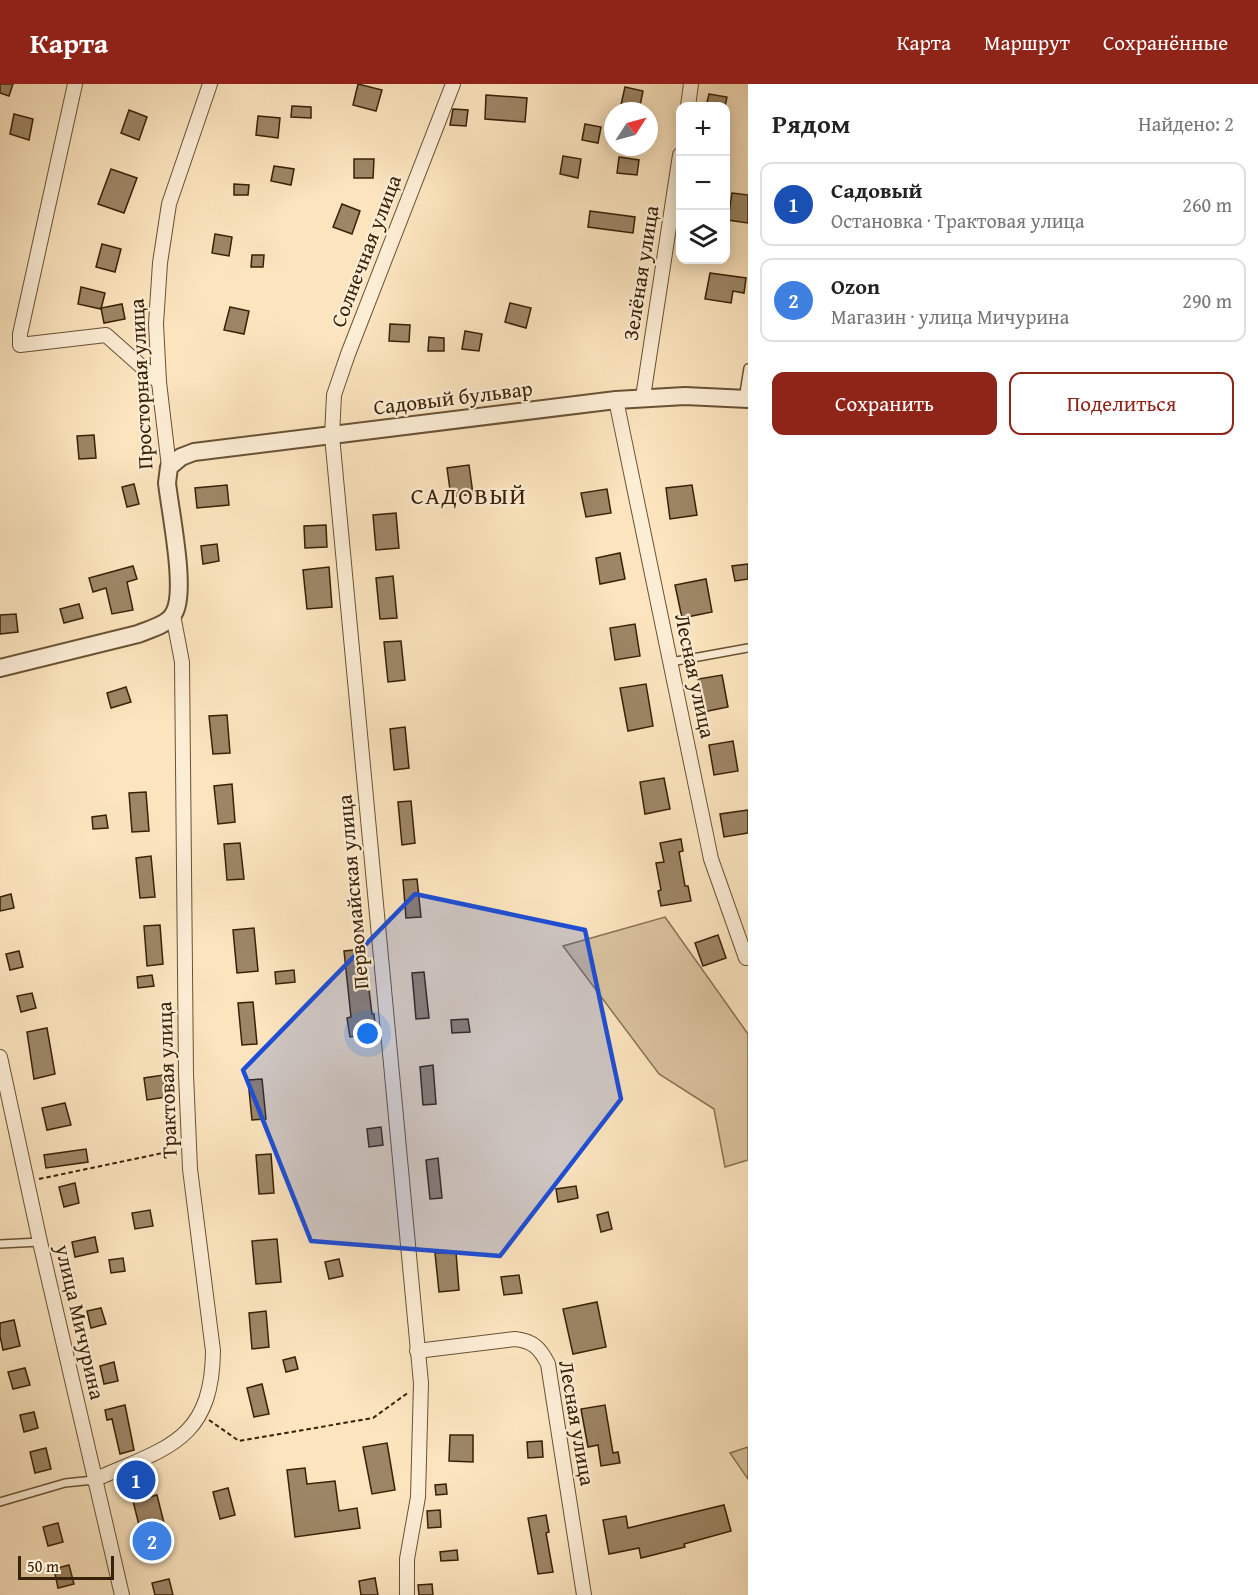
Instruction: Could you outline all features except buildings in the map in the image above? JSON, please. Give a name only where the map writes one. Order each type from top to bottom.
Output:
[{"type":"street","points":[[75,84],[20,334],[20,345],[106,335],[159,382]]},
{"type":"street","name":"Просторная улица","points":[[173,615],[179,602],[178,579],[159,382],[156,324],[158,283],[169,204],[210,84]]},
{"type":"street","name":"Солнечная улица","points":[[332,436],[334,395],[348,354],[453,84]]},
{"type":"street","points":[[689,102],[692,84]]},
{"type":"street","name":"Зелёная улица","points":[[643,397],[681,156]]},
{"type":"street","name":"Садовый бульвар","points":[[169,467],[181,457],[194,452],[616,400],[686,396],[746,399]]},
{"type":"street","name":"Лесная улица","points":[[616,400],[711,859],[746,958]]},
{"type":"street","name":"Первомайская улица","points":[[332,436],[421,1383],[418,1497],[407,1558],[407,1595]]},
{"type":"street","points":[[0,668],[138,634],[157,627],[173,615]]},
{"type":"street","name":"Трактовая улица","points":[[94,1480],[176,1442],[190,1429],[200,1414],[208,1399],[213,1377],[213,1351],[189,1148],[186,1074],[182,662],[173,615]]},
{"type":"street","name":"улица Мичурина","points":[[0,1057],[40,1242],[122,1595]]},
{"type":"street","name":"Лесная улица","points":[[417,1351],[515,1339],[526,1340],[536,1345],[543,1353],[548,1364],[584,1595]]},
{"type":"lane","points":[[746,399],[748,368]]},
{"type":"lane","points":[[671,662],[748,648]]},
{"type":"lane","points":[[0,1244],[40,1242]]},
{"type":"lane","points":[[0,1502],[65,1483],[94,1480]]},
{"type":"path","points":[[27,1182],[189,1148]]},
{"type":"path","points":[[200,1414],[239,1441],[373,1418],[421,1383]]},
{"type":"highlighted area","points":[[415,894],[585,930],[621,1099],[500,1256],[311,1241],[243,1070]]},
{"type":"shaded area","points":[[665,917],[748,1034],[748,1160],[725,1167],[714,1109],[659,1074],[563,946]]},
{"type":"shaded area","points":[[748,1447],[748,1479],[730,1453]]},
{"type":"place","name":"Садовый","points":[[136,1480]]},
{"type":"place","name":"Ozon","points":[[152,1541]]},
{"type":"district","name":"САДОВЫЙ","points":[[469,496]]}]
